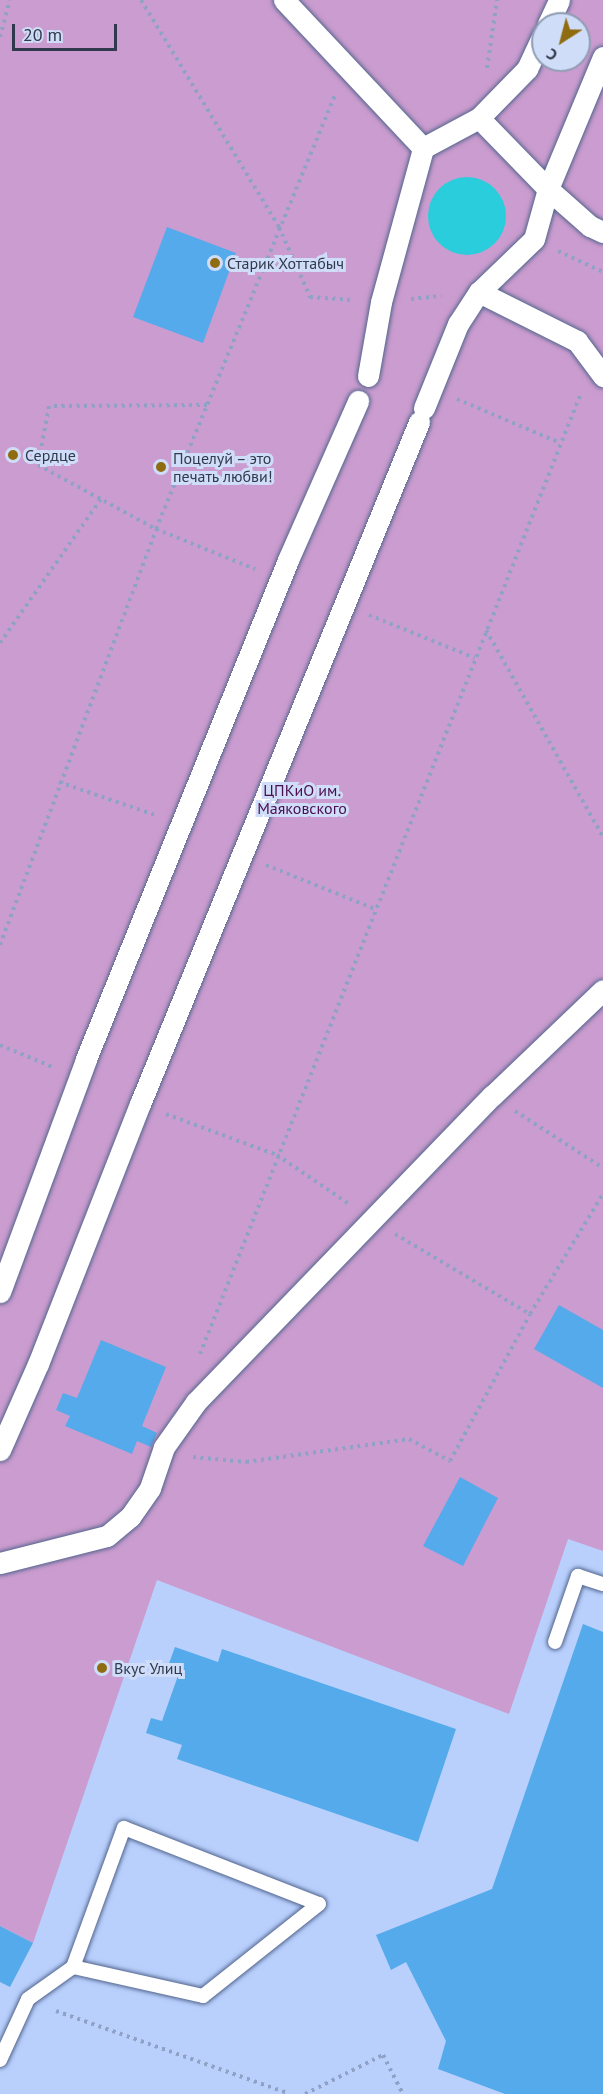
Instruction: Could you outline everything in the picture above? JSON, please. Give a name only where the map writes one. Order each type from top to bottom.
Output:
[{"type":"street","points":[[284,0],[423,148]]},
{"type":"street","points":[[0,1450],[38,1364],[140,1104],[458,324],[479,292],[534,239],[548,189],[603,57]]},
{"type":"street","points":[[368,376],[381,302],[423,148],[479,118],[527,69],[531,60]]},
{"type":"street","points":[[479,118],[548,189],[590,226],[603,232]]},
{"type":"street","points":[[479,292],[577,341],[598,370]]},
{"type":"street","points":[[0,1292],[79,1078],[281,579],[358,401]]},
{"type":"street","points":[[0,1563],[107,1536],[130,1517],[150,1488],[164,1447],[196,1402],[492,1096],[603,990]]},
{"type":"lane","points":[[555,1642],[578,1576],[603,1584]]},
{"type":"lane","points":[[0,2060],[28,1999],[73,1967],[124,1827],[319,1904],[203,1996],[73,1967]]},
{"type":"path","points":[[0,37],[10,0]]},
{"type":"path","points":[[141,0],[279,227]]},
{"type":"path","points":[[479,118],[497,0]]},
{"type":"path","points":[[0,945],[59,782],[156,529],[347,67]]},
{"type":"path","points":[[534,239],[603,272]]},
{"type":"path","points":[[198,1361],[277,1155],[561,444],[598,370]]},
{"type":"path","points":[[207,405],[49,406],[38,465],[156,529],[281,579]]},
{"type":"path","points":[[425,406],[561,444]]},
{"type":"path","points":[[0,643],[101,499]]},
{"type":"path","points":[[343,605],[475,658]]},
{"type":"path","points":[[486,630],[603,837]]},
{"type":"path","points":[[59,782],[182,825]]},
{"type":"path","points":[[243,856],[375,909]]},
{"type":"path","points":[[0,1045],[79,1078]]},
{"type":"path","points":[[492,1096],[603,1168]]},
{"type":"path","points":[[140,1104],[277,1155],[373,1221],[530,1314]]},
{"type":"path","points":[[164,1447],[189,1456],[246,1462],[409,1439],[450,1461],[530,1314],[603,1194]]},
{"type":"path","points":[[28,1999],[288,2094]]},
{"type":"path","points":[[304,2094],[383,2055],[403,2094]]},
{"type":"green space","name":"ЦПКиО им. Маяковского","points":[[0,0],[603,0],[603,1551],[568,1539],[509,1714],[157,1580],[33,1943],[0,1926]]},
{"type":"shaded area","points":[[467,177],[482,180],[494,189],[503,201],[506,216],[503,231],[494,243],[482,252],[467,255],[452,252],[440,243],[431,231],[428,216],[431,201],[440,189],[452,180]]},
{"type":"building","points":[[167,227],[236,253],[203,343],[133,317]]},
{"type":"building","points":[[559,1305],[603,1330],[603,1388],[534,1349]]},
{"type":"building","points":[[101,1340],[166,1367],[142,1426],[157,1433],[151,1447],[137,1441],[132,1454],[65,1426],[70,1416],[56,1410],[63,1393],[77,1398]]},
{"type":"building","points":[[460,1477],[498,1498],[463,1566],[423,1546]]},
{"type":"building","points":[[583,1624],[603,1632],[603,2094],[505,2094],[438,2069],[446,2041],[406,1962],[391,1970],[376,1935],[492,1889]]},
{"type":"building","points":[[175,1647],[218,1662],[222,1649],[456,1729],[418,1842],[177,1759],[182,1745],[146,1733],[151,1718],[162,1721],[180,1670],[168,1666]]},
{"type":"building","points":[[0,1926],[33,1943],[10,1987],[0,1982]]},
{"type":"place","name":"Старик Хоттабыч","points":[[215,263]]},
{"type":"place","name":"Сердце","points":[[13,455]]},
{"type":"place","name":"Поцелуй – это печать любви!","points":[[161,467]]},
{"type":"place","name":"Вкус Улиц","points":[[102,1668]]}]
